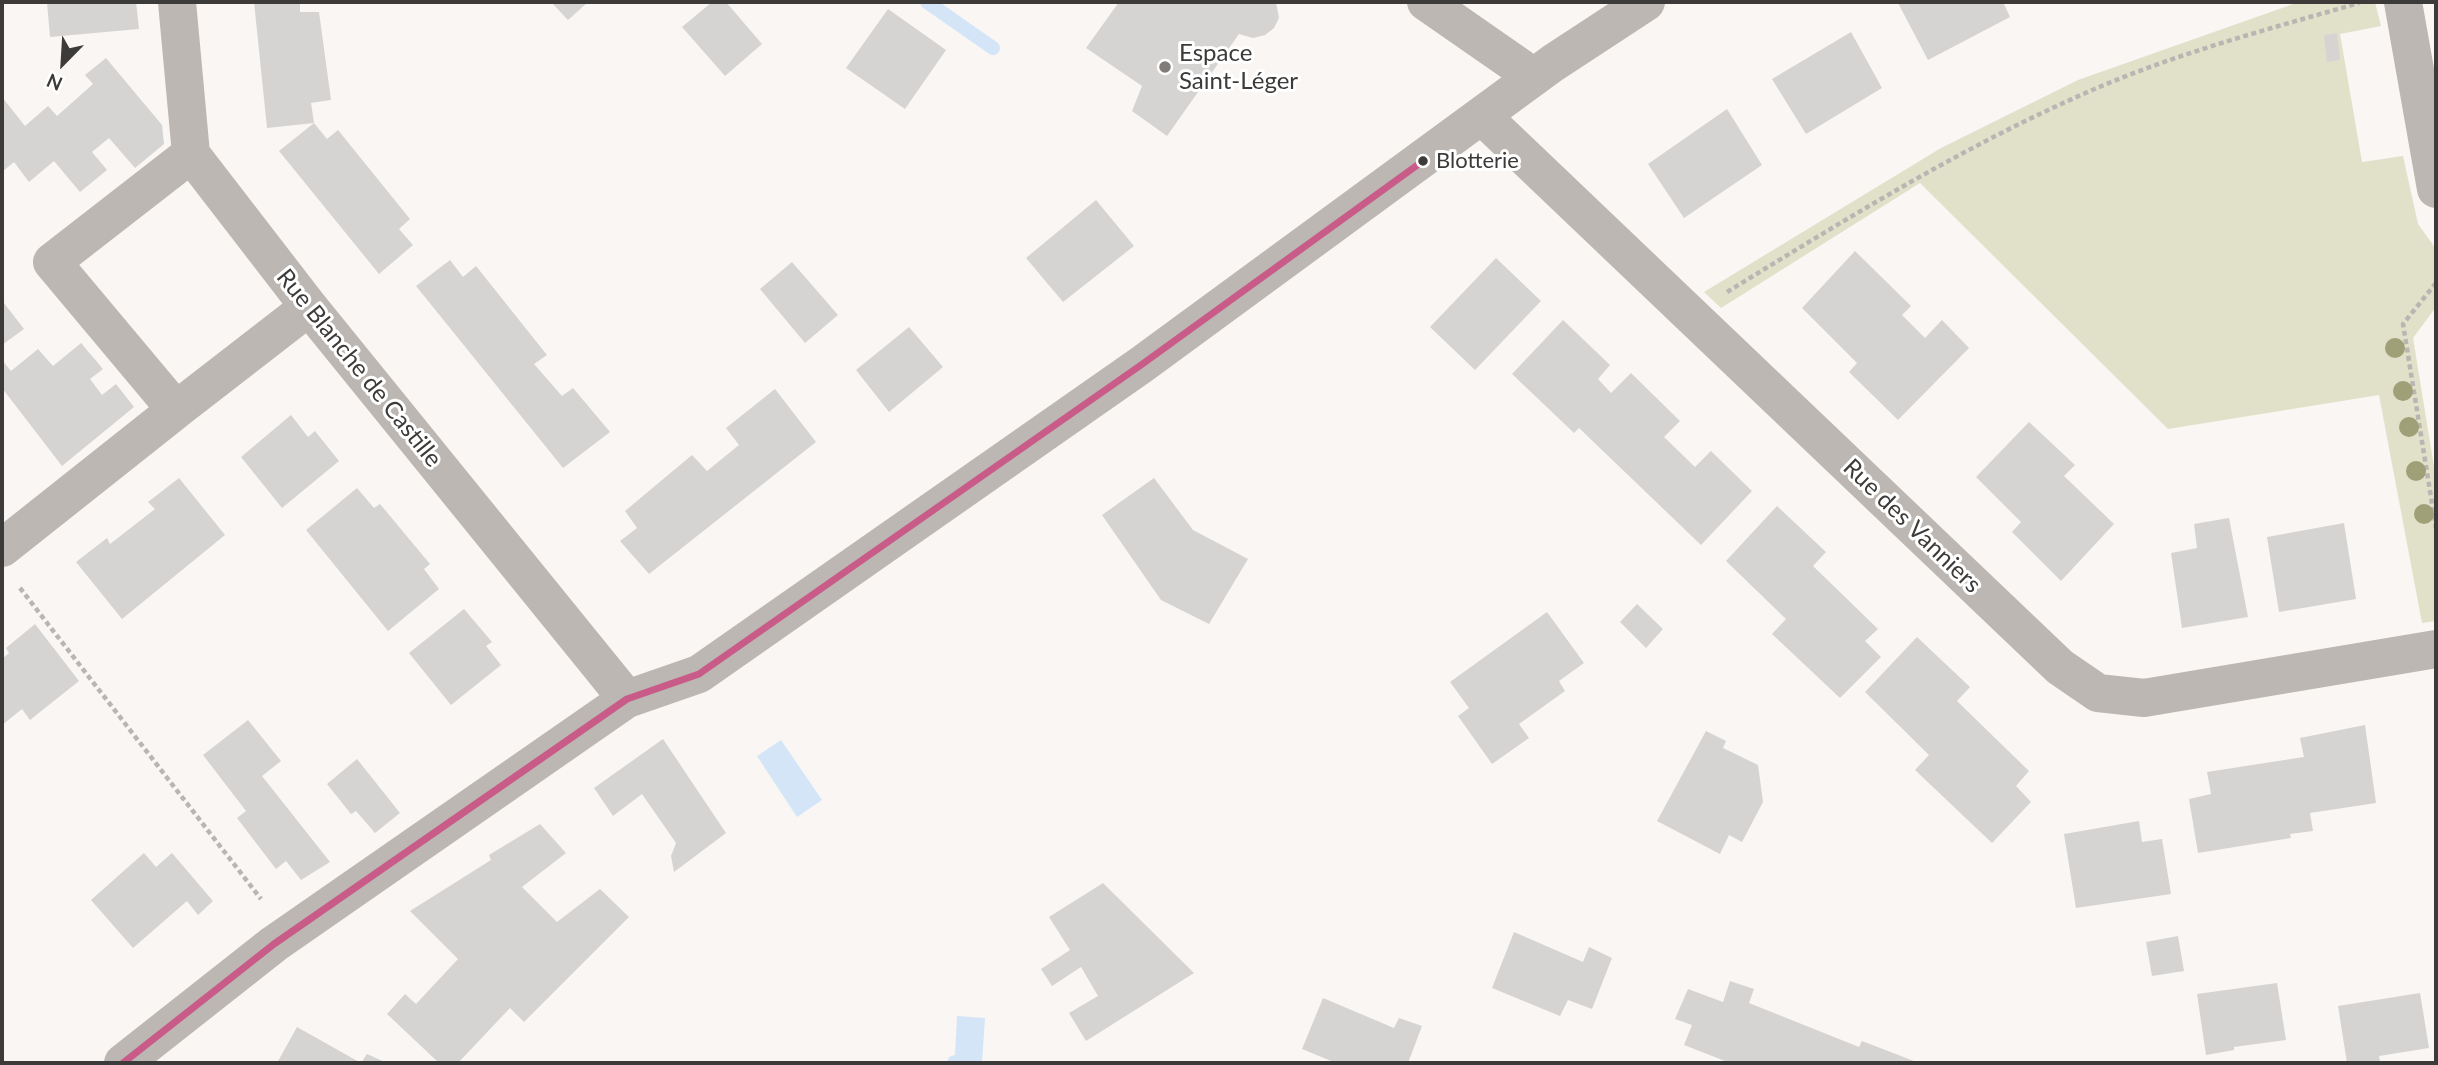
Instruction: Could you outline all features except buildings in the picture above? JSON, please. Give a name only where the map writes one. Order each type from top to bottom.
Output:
[{"type":"street","points":[[176,410],[51,262],[191,154],[177,2]]},
{"type":"street","points":[[1426,2],[1534,77]]},
{"type":"street","points":[[143,1057],[274,944],[626,699],[699,674],[1141,365],[1483,117],[1534,77],[1646,2]]},
{"type":"street","points":[[2403,2],[2436,189]]},
{"type":"street","name":"Rue des Vanniers","points":[[1483,117],[2060,667],[2098,693],[2144,698],[2436,649]]},
{"type":"street","name":"Rue Blanche de Castille","points":[[191,154],[309,307],[626,699]]},
{"type":"street","points":[[2,548],[309,307]]},
{"type":"path","points":[[1692,316],[1934,166],[2081,94],[2191,51],[2361,2]]},
{"type":"path","points":[[2436,283],[2403,324],[2436,528]]},
{"type":"path","points":[[19,587],[260,894],[274,944]]},
{"type":"green space","points":[[2299,2],[2375,2],[2381,26],[2340,34],[2362,162],[2403,156],[2418,224],[2436,249],[2436,307],[2413,338],[2436,479],[2436,621],[2422,623],[2379,395],[2168,429],[1920,183],[1721,308],[1704,292],[1941,148],[2078,80]]},
{"type":"water","points":[[781,740],[822,800],[797,817],[757,756]]},
{"type":"water","points":[[957,1016],[985,1018],[982,1063],[947,1063],[949,1057],[955,1055]]},
{"type":"waterway","points":[[927,2],[993,48]]},
{"type":"transit line","points":[[123,1063],[274,944],[627,699],[699,674],[1141,365],[1423,161]]},
{"type":"place","name":"Espace Saint-Léger","points":[[1165,67]]},
{"type":"place","name":"Blotterie","points":[[1423,161]]}]
